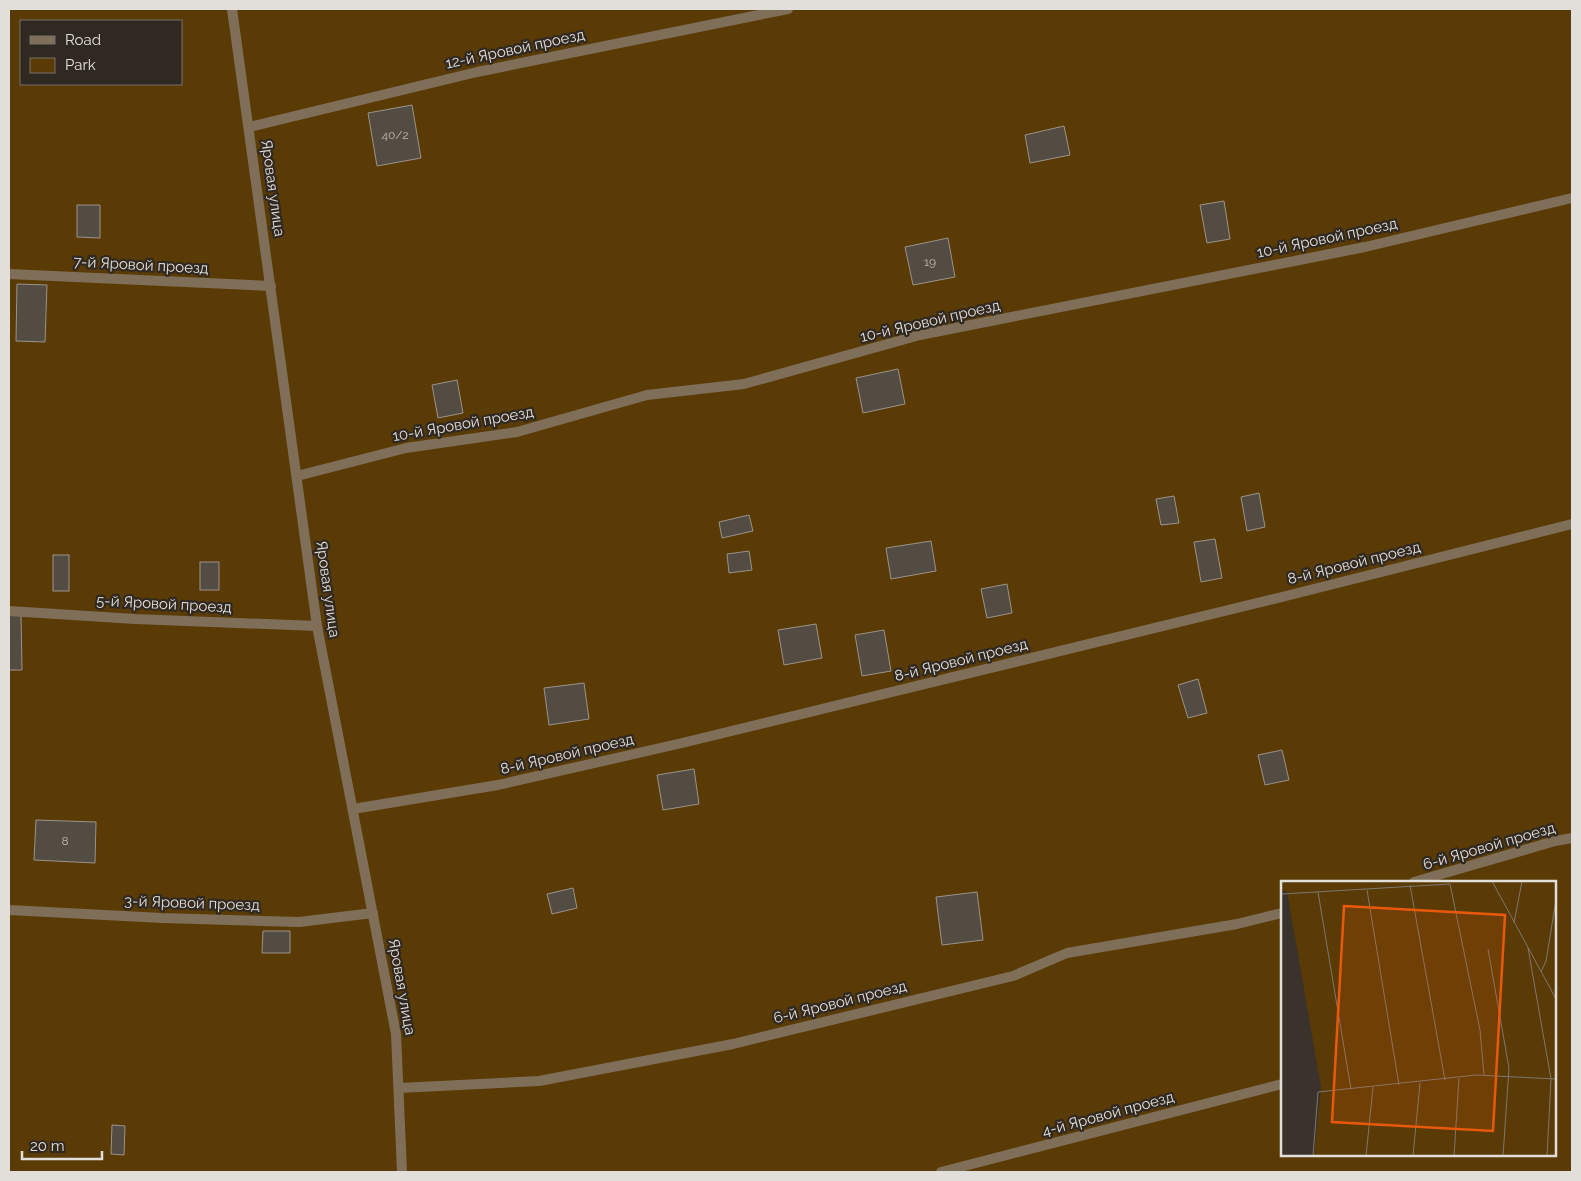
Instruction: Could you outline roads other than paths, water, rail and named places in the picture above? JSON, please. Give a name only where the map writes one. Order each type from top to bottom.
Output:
[{"type":"street","name":"Яровая улица","points":[[232,9],[317,626],[396,1034],[402,1172]]},
{"type":"street","name":"12-й Яровой проезд","points":[[249,127],[477,72],[788,9]]},
{"type":"street","name":"10-й Яровой проезд","points":[[297,476],[406,448],[516,432],[647,395],[744,384],[920,336],[1365,247],[1572,198]]},
{"type":"street","name":"7-й Яровой проезд","points":[[9,274],[271,286]]},
{"type":"street","name":"8-й Яровой проезд","points":[[353,809],[498,785],[682,742],[1269,600],[1572,524]]},
{"type":"street","name":"5-й Яровой проезд","points":[[9,611],[135,619],[317,626]]},
{"type":"street","name":"6-й Яровой проезд","points":[[1417,881],[1555,841],[1572,838]]},
{"type":"street","name":"3-й Яровой проезд","points":[[9,910],[162,918],[299,922],[373,913]]},
{"type":"street","name":"6-й Яровой проезд","points":[[399,1088],[539,1081],[733,1044],[1013,976],[1067,953],[1237,924],[1281,913]]},
{"type":"street","name":"4-й Яровой проезд","points":[[941,1172],[1281,1084]]}]
